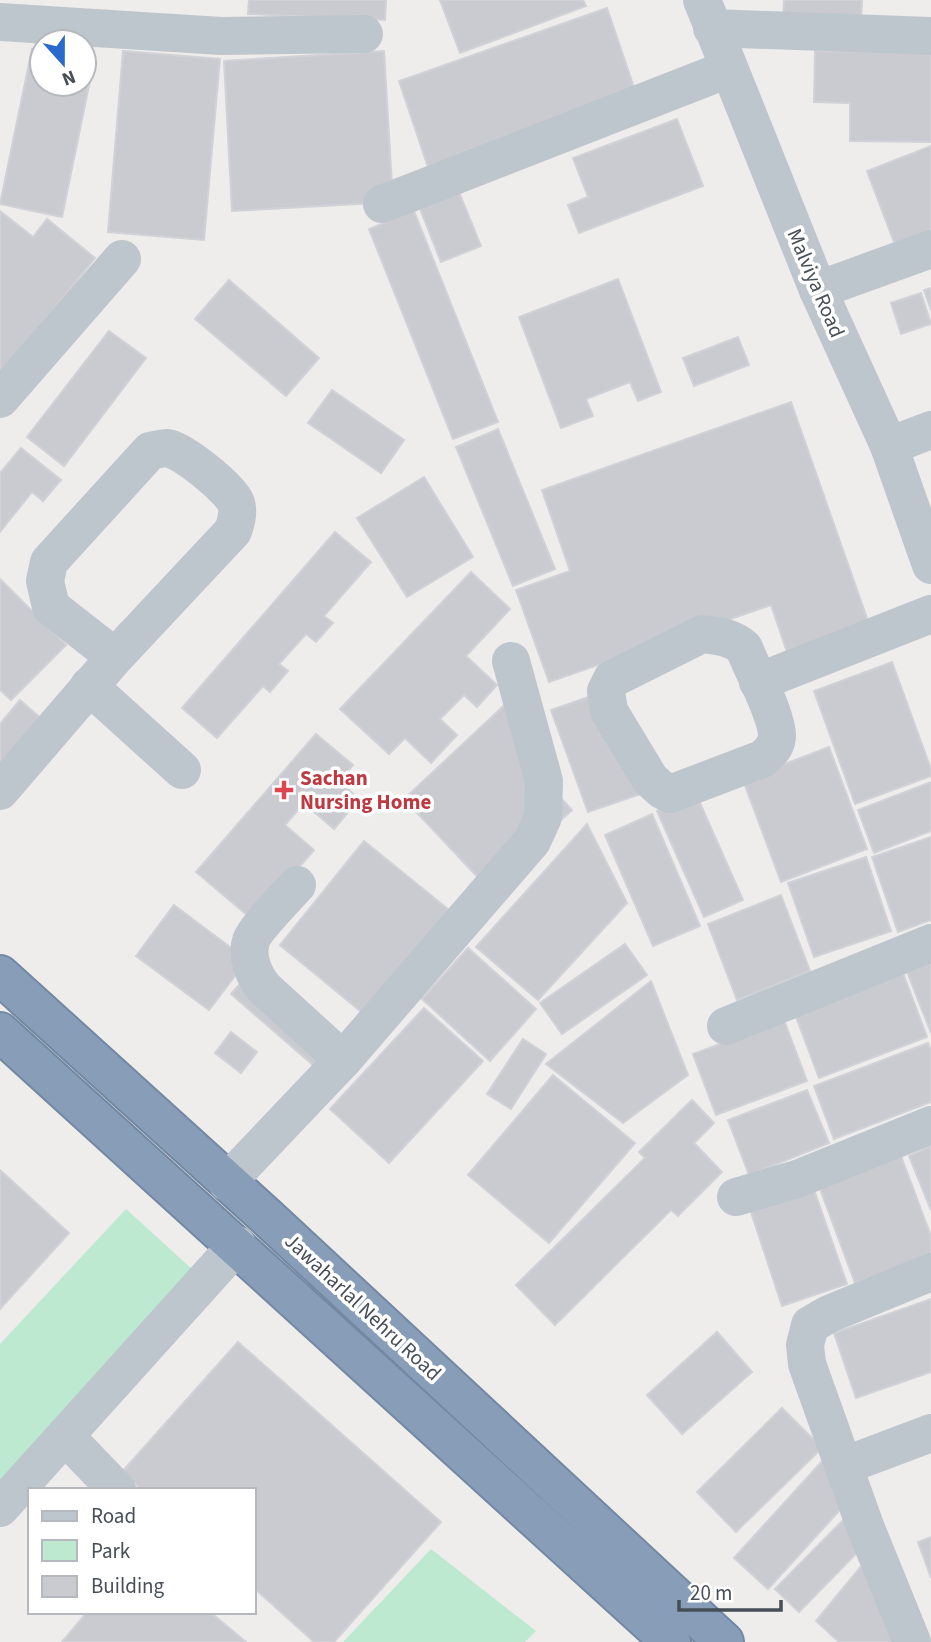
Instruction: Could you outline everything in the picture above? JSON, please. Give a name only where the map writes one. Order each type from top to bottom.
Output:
[{"type":"highway","name":"Jawaharlal Nehru Road","points":[[0,975],[724,1642]]},
{"type":"highway","name":"Jawaharlal Nehru Road","points":[[0,1031],[671,1642]]},
{"type":"street","points":[[707,14],[931,36]]},
{"type":"street","name":"Malviya Road","points":[[707,14],[818,290],[889,446],[931,565]]},
{"type":"street","points":[[0,22],[221,36],[364,34]]},
{"type":"street","points":[[383,204],[728,69]]},
{"type":"street","points":[[818,290],[931,249]]},
{"type":"street","points":[[0,399],[122,258]]},
{"type":"street","points":[[889,446],[931,430]]},
{"type":"street","points":[[0,791],[89,686],[233,531],[237,516],[236,502],[223,485],[176,451],[165,448],[150,452],[49,562],[45,581],[51,607],[115,657]]},
{"type":"street","points":[[758,682],[931,614]]},
{"type":"street","points":[[702,634],[722,636],[737,642],[744,649],[758,682],[774,719],[777,738],[772,751],[762,759],[670,794],[650,779],[609,711],[606,691],[612,679],[702,634]]},
{"type":"street","points":[[227,1182],[343,1060],[532,841],[543,817],[544,781],[511,661]]},
{"type":"street","points":[[89,686],[182,770]]},
{"type":"street","points":[[297,885],[251,940],[250,959],[256,979],[264,988],[343,1060]]},
{"type":"street","points":[[726,1026],[931,943]]},
{"type":"street","points":[[736,1197],[797,1180],[931,1125]]},
{"type":"street","points":[[0,1508],[237,1245]]},
{"type":"street","points":[[912,1642],[865,1526],[807,1364],[805,1345],[810,1325],[829,1314],[931,1272]]},
{"type":"street","points":[[862,1459],[931,1433]]},
{"type":"street","points":[[65,1436],[115,1488]]},
{"type":"green space","points":[[126,1209],[204,1280],[0,1498],[0,1344]]},
{"type":"green space","points":[[431,1549],[536,1631],[525,1642],[343,1642]]},
{"type":"building","points":[[249,0],[386,0],[385,20],[248,14]]},
{"type":"building","points":[[440,0],[583,0],[586,6],[460,53]]},
{"type":"building","points":[[784,0],[862,0],[861,25],[783,22]]},
{"type":"building","points":[[607,8],[639,102],[430,173],[399,81]]},
{"type":"building","points":[[931,47],[931,142],[850,141],[850,103],[814,102],[815,51],[867,52]]},
{"type":"building","points":[[123,51],[220,59],[204,240],[108,232]]},
{"type":"building","points":[[384,51],[393,202],[232,211],[224,61]]},
{"type":"building","points":[[28,68],[28,98],[86,98],[62,217],[0,204]]},
{"type":"building","points":[[677,119],[703,186],[579,233],[568,205],[588,197],[573,158]]},
{"type":"building","points":[[931,146],[931,237],[897,250],[867,171]]},
{"type":"building","points":[[458,190],[481,246],[441,262],[419,206]]},
{"type":"building","points":[[0,211],[33,237],[47,219],[95,258],[0,376]]},
{"type":"building","points":[[414,211],[498,422],[453,439],[369,229]]},
{"type":"building","points":[[618,279],[661,392],[638,401],[630,382],[586,399],[593,416],[561,428],[519,317]]},
{"type":"building","points":[[229,280],[319,358],[286,396],[195,319]]},
{"type":"building","points":[[931,288],[931,310],[924,290]]},
{"type":"building","points":[[921,293],[931,324],[901,334],[891,303]]},
{"type":"building","points":[[109,331],[146,358],[64,466],[27,437]]},
{"type":"building","points":[[738,337],[749,365],[694,386],[683,358]]},
{"type":"building","points":[[332,390],[404,440],[381,473],[308,423]]},
{"type":"building","points":[[791,402],[869,624],[787,652],[771,605],[549,682],[516,590],[570,571],[542,490]]},
{"type":"building","points":[[498,429],[555,569],[513,586],[456,447]]},
{"type":"building","points":[[21,448],[61,480],[43,501],[32,492],[0,532],[0,473]]},
{"type":"building","points":[[424,477],[473,557],[407,597],[357,518]]},
{"type":"building","points":[[335,532],[371,562],[324,616],[333,623],[316,642],[306,634],[279,664],[288,671],[270,692],[263,686],[217,738],[182,708]]},
{"type":"building","points":[[471,572],[510,609],[466,656],[497,685],[477,707],[464,695],[440,719],[457,735],[431,763],[405,738],[389,754],[340,709]]},
{"type":"building","points":[[0,579],[66,645],[11,700],[0,690]]},
{"type":"building","points":[[892,662],[931,769],[931,776],[855,804],[814,691]]},
{"type":"building","points":[[611,689],[647,792],[588,812],[551,710]]},
{"type":"building","points":[[511,699],[528,763],[572,810],[488,888],[404,799]]},
{"type":"building","points":[[20,700],[43,720],[0,770],[0,724]]},
{"type":"building","points":[[316,734],[353,765],[339,781],[359,799],[334,829],[304,803],[285,825],[314,850],[253,920],[196,872]]},
{"type":"building","points":[[829,747],[867,849],[781,882],[743,780]]},
{"type":"building","points":[[931,782],[931,831],[874,853],[858,810]]},
{"type":"building","points":[[696,794],[743,900],[704,917],[657,811]]},
{"type":"building","points":[[652,814],[700,926],[653,946],[605,835]]},
{"type":"building","points":[[587,824],[627,903],[538,1000],[476,947]]},
{"type":"building","points":[[931,837],[931,920],[898,932],[872,857]]},
{"type":"building","points":[[364,841],[449,910],[364,1014],[280,945]]},
{"type":"building","points":[[866,857],[891,931],[814,957],[788,883]]},
{"type":"building","points":[[781,895],[810,971],[737,1000],[708,924]]},
{"type":"building","points":[[174,905],[247,960],[209,1010],[136,956]]},
{"type":"building","points":[[625,944],[647,975],[562,1034],[540,1003]]},
{"type":"building","points":[[468,948],[536,1009],[490,1061],[422,999]]},
{"type":"building","points":[[931,953],[931,1033],[904,964]]},
{"type":"building","points":[[900,965],[927,1037],[819,1078],[792,1006]]},
{"type":"building","points":[[254,968],[336,1038],[313,1065],[231,994]]},
{"type":"building","points":[[651,981],[688,1075],[623,1123],[546,1064]]},
{"type":"building","points":[[424,1008],[483,1061],[389,1163],[330,1109]]},
{"type":"building","points":[[784,1020],[807,1081],[716,1115],[693,1054]]},
{"type":"building","points":[[231,1032],[257,1052],[241,1073],[215,1053]]},
{"type":"building","points":[[523,1039],[546,1054],[511,1109],[487,1094]]},
{"type":"building","points":[[928,1043],[931,1050],[931,1102],[834,1139],[814,1086]]},
{"type":"building","points":[[553,1075],[635,1143],[549,1243],[468,1175]]},
{"type":"building","points":[[807,1090],[829,1143],[749,1175],[728,1120]]},
{"type":"building","points":[[692,1100],[714,1123],[694,1143],[722,1172],[678,1216],[671,1210],[555,1325],[516,1285],[645,1158],[639,1152]]},
{"type":"building","points":[[931,1146],[931,1210],[909,1156]]},
{"type":"building","points":[[901,1156],[931,1236],[931,1255],[855,1283],[819,1186]]},
{"type":"building","points":[[0,1170],[69,1233],[0,1309]]},
{"type":"building","points":[[813,1187],[847,1284],[782,1306],[750,1209]]},
{"type":"building","points":[[931,1299],[931,1372],[856,1398],[834,1333]]},
{"type":"building","points":[[717,1332],[752,1372],[682,1434],[647,1395]]},
{"type":"building","points":[[238,1342],[441,1522],[334,1642],[314,1642],[256,1590],[256,1488],[140,1488],[122,1472]]},
{"type":"building","points":[[782,1408],[822,1448],[736,1532],[697,1492]]},
{"type":"building","points":[[825,1458],[859,1489],[768,1589],[734,1558]]},
{"type":"building","points":[[859,1504],[882,1527],[799,1612],[775,1589]]},
{"type":"building","points":[[931,1537],[931,1578],[918,1542]]},
{"type":"building","points":[[882,1541],[924,1642],[839,1642],[816,1621]]},
{"type":"building","points":[[85,1614],[212,1614],[246,1642],[62,1642]]},
{"type":"place","name":"Sachan Nursing Home","points":[[284,790]]}]
